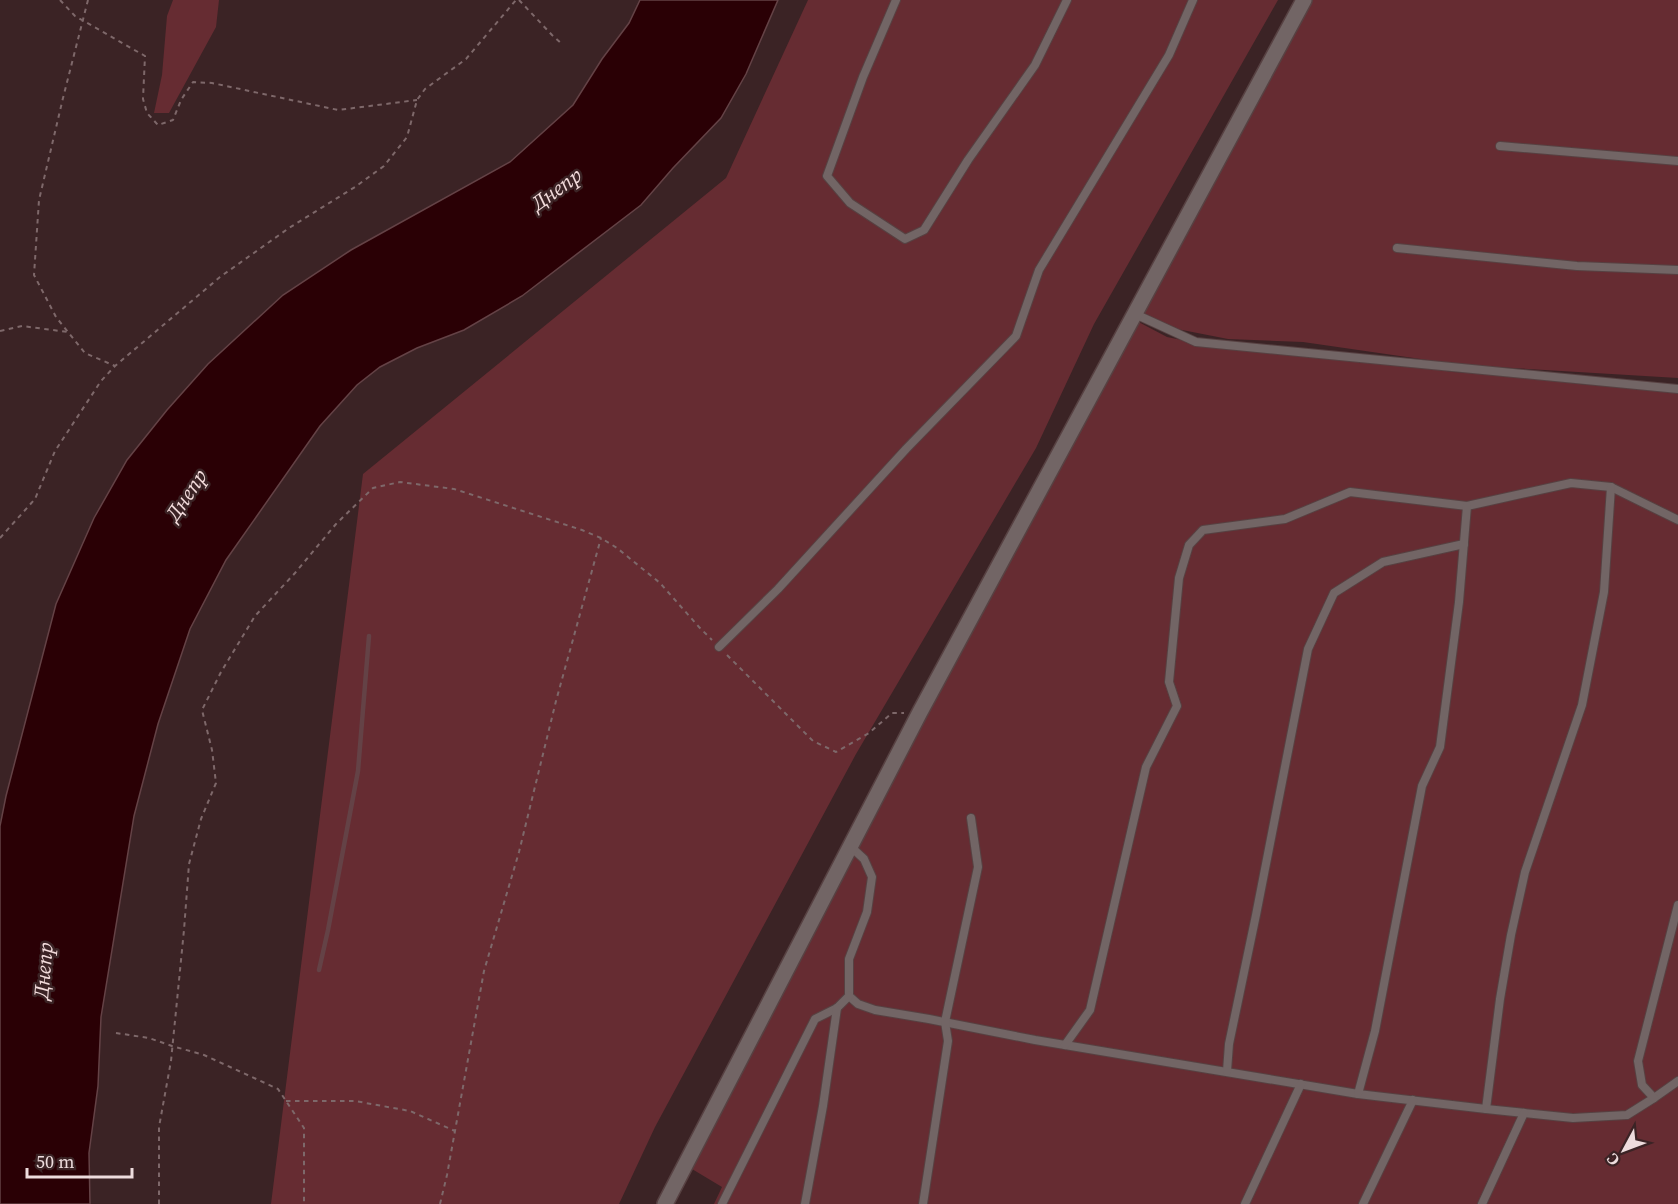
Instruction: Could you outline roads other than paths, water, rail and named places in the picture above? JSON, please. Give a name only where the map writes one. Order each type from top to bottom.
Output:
[{"type":"street","points":[[665,1204],[920,712],[1304,0]]},
{"type":"lane","points":[[896,0],[863,76],[827,176],[850,203],[905,239],[924,230],[968,160],[1035,65],[1067,0]]},
{"type":"lane","points":[[719,646],[778,589],[906,449],[1016,336],[1039,270],[1169,54],[1193,0]]},
{"type":"lane","points":[[1500,146],[1678,161]]},
{"type":"lane","points":[[1396,248],[1576,266],[1678,270]]},
{"type":"lane","points":[[1135,314],[1196,342],[1678,389]]},
{"type":"lane","points":[[1065,1045],[1090,1010],[1146,767],[1176,706],[1169,682],[1179,578],[1189,545],[1203,530],[1285,519],[1350,492],[1467,506],[1571,483],[1611,487],[1678,520]]},
{"type":"lane","points":[[1486,1109],[1500,999],[1525,872],[1582,705],[1604,592],[1611,487]]},
{"type":"lane","points":[[1358,1094],[1375,1030],[1422,786],[1440,747],[1459,602],[1467,506]]},
{"type":"lane","points":[[1227,1071],[1229,1044],[1308,650],[1334,593],[1383,562],[1464,544]]},
{"type":"lane","points":[[922,1204],[948,1041],[945,1022],[978,867],[971,818]]},
{"type":"lane","points":[[722,1204],[815,1019],[837,1008],[849,996],[849,959],[867,912],[872,877],[864,859],[850,846]]},
{"type":"lane","points":[[1654,1098],[1642,1085],[1638,1061],[1678,904]]},
{"type":"lane","points":[[849,996],[858,1004],[875,1010],[1035,1040],[1358,1094],[1524,1113],[1573,1118],[1627,1115],[1678,1081]]},
{"type":"lane","points":[[805,1204],[837,1008]]},
{"type":"lane","points":[[1245,1204],[1301,1084]]},
{"type":"lane","points":[[1363,1204],[1413,1100]]},
{"type":"lane","points":[[1482,1204],[1524,1113]]},
{"type":"water","name":"Днепр","points":[[640,0],[778,0],[746,74],[721,118],[641,205],[522,296],[464,330],[417,348],[380,367],[357,385],[320,426],[226,560],[190,629],[158,724],[134,816],[101,1017],[98,1086],[89,1153],[90,1204],[0,1204],[0,826],[56,604],[94,518],[127,460],[208,364],[283,295],[351,250],[510,162],[573,105],[602,59],[629,23]]},
{"type":"waterway","points":[[319,970],[358,771],[369,636]]}]
